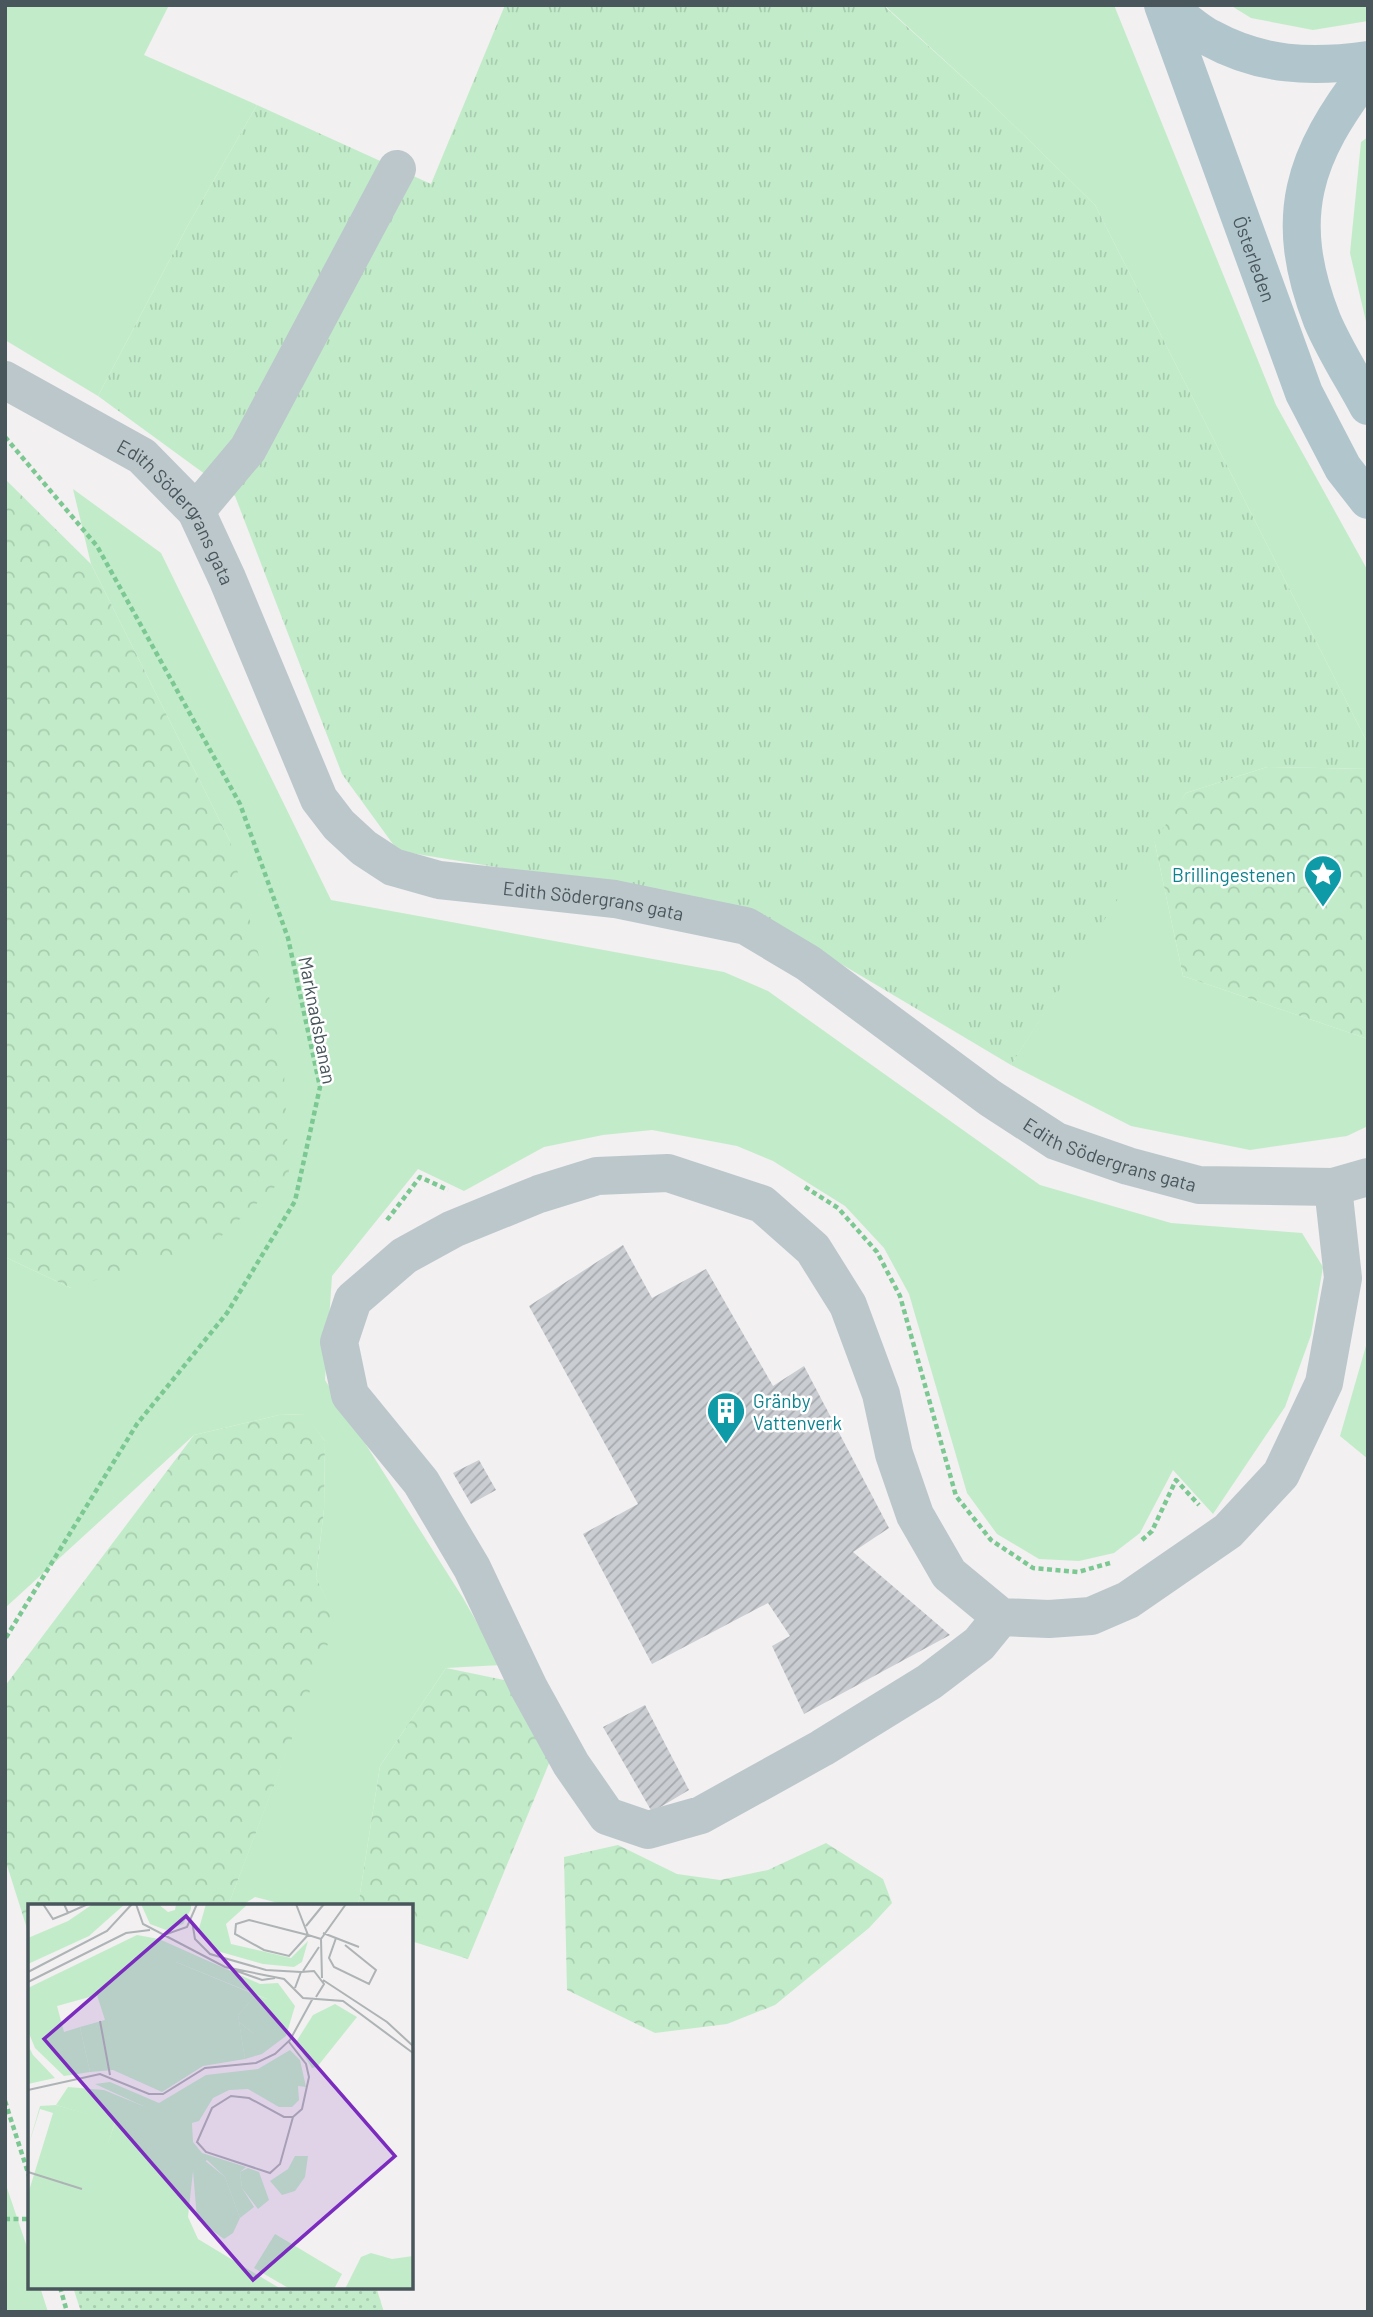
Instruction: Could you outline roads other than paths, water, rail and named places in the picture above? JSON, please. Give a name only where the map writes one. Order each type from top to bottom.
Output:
[{"type":"main road","points":[[1165,5],[1209,38],[1263,60],[1321,66],[1368,60]]},
{"type":"main road","name":"Österleden","points":[[1165,5],[1304,393],[1343,468],[1368,500]]},
{"type":"main road","points":[[1368,72],[1336,113],[1310,167],[1301,207],[1301,245],[1322,320],[1368,406]]},
{"type":"street","points":[[196,511],[248,449],[397,169]]},
{"type":"street","name":"Edith Södergrans gata","points":[[5,380],[142,456],[196,511],[319,799],[339,825],[364,848],[393,867],[439,880],[615,899],[746,926],[808,963],[990,1098],[1055,1141],[1128,1166],[1199,1185],[1351,1182]]},
{"type":"street","points":[[1002,1617],[979,1644],[929,1682],[822,1748],[701,1815],[649,1830],[607,1816],[553,1731],[472,1568],[421,1482],[350,1395],[339,1342],[353,1300],[404,1256],[453,1229],[539,1194],[597,1176],[668,1173],[762,1203],[813,1249],[848,1306],[881,1394],[894,1454],[915,1514],[949,1574],[1002,1617],[1049,1619],[1091,1616],[1128,1600],[1228,1531],[1281,1474],[1324,1384],[1343,1278],[1351,1182]]},
{"type":"place","name":"Brillingestenen","points":[[1323,908]]},
{"type":"place","name":"Gränby Vattenverk","points":[[726,1445]]}]
